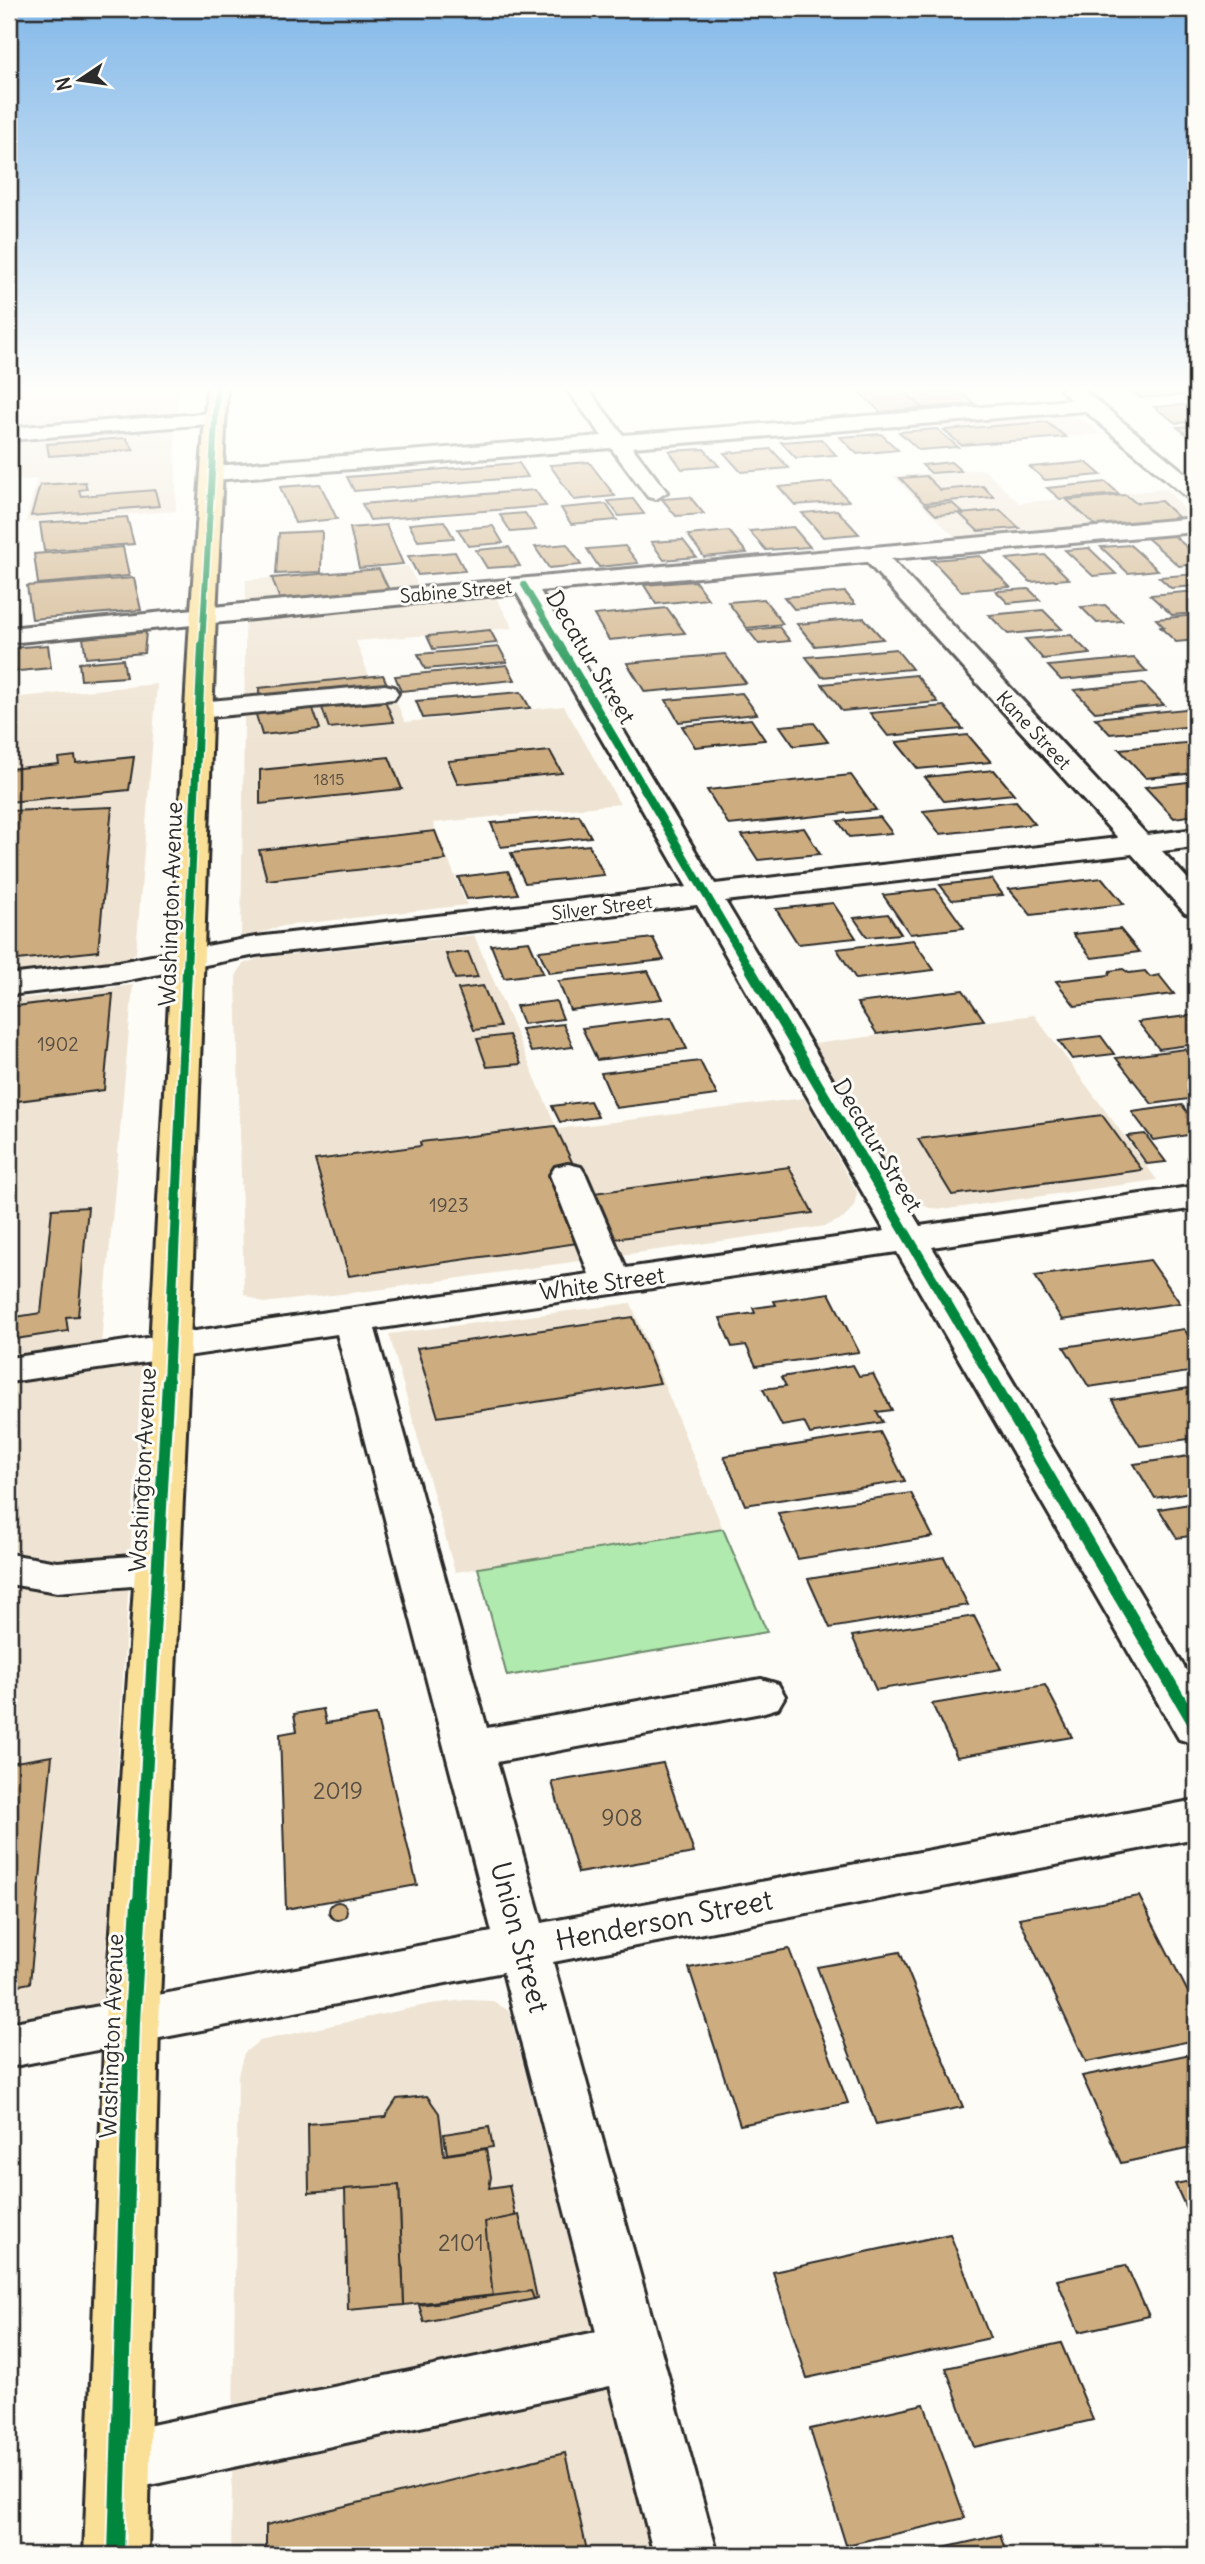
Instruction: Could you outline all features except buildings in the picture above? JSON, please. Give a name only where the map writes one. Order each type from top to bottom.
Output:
[{"type":"main road","name":"Washington Avenue","points":[[116,2555],[132,2021],[190,959],[203,614],[211,507]]},
{"type":"street","name":"Sabine Street","points":[[9,635],[146,623],[203,614],[1196,525]]},
{"type":"street","name":"Kane Street","points":[[872,553],[1196,906]]},
{"type":"street","name":"Decatur Street","points":[[524,585],[1196,1727]]},
{"type":"street","points":[[199,710],[385,693]]},
{"type":"street","name":"Silver Street","points":[[9,985],[119,972],[256,946],[1196,838]]},
{"type":"street","points":[[568,1175],[612,1282]]},
{"type":"street","name":"White Street","points":[[9,1370],[1196,1197]]},
{"type":"street","name":"Union Street","points":[[353,1319],[686,2555]]},
{"type":"street","points":[[9,1569],[57,1577],[157,1569]]},
{"type":"street","points":[[470,1749],[761,1696]]},
{"type":"street","name":"Henderson Street","points":[[9,2045],[1196,1819]]},
{"type":"street","points":[[118,2462],[632,2353]]},
{"type":"shaded area","points":[[30,507],[176,507],[176,511],[26,522]]},
{"type":"shaded area","points":[[924,507],[1182,507],[1194,521],[959,541]]},
{"type":"shaded area","points":[[408,566],[420,590],[494,594],[513,628],[356,641],[369,676],[385,675],[405,722],[564,706],[620,804],[433,823],[467,905],[283,926],[241,939],[246,580]]},
{"type":"shaded area","points":[[157,684],[136,953],[127,959],[9,976],[9,698]]},
{"type":"shaded area","points":[[474,935],[557,1129],[804,1098],[857,1192],[854,1206],[844,1218],[826,1226],[376,1290],[263,1303],[244,1294],[236,976],[243,964],[259,958]]},
{"type":"shaded area","points":[[133,985],[101,1344],[9,1356],[9,1000]]},
{"type":"shaded area","points":[[1034,1015],[1157,1180],[948,1209],[929,1208],[894,1189],[806,1045]]},
{"type":"shaded area","points":[[631,1303],[723,1529],[455,1572],[389,1334]]},
{"type":"shaded area","points":[[142,1363],[103,2006],[9,2024],[9,1383]]},
{"type":"shaded area","points":[[466,2000],[493,2001],[509,2011],[652,2555],[231,2555],[238,2075],[244,2053],[259,2041],[430,2004]]},
{"type":"green space","points":[[723,1529],[767,1632],[507,1676],[478,1568]]},
{"type":"cycle path","points":[[116,2555],[132,2021],[170,1346],[210,507]]},
{"type":"cycle path","points":[[524,585],[1196,1727]]}]
